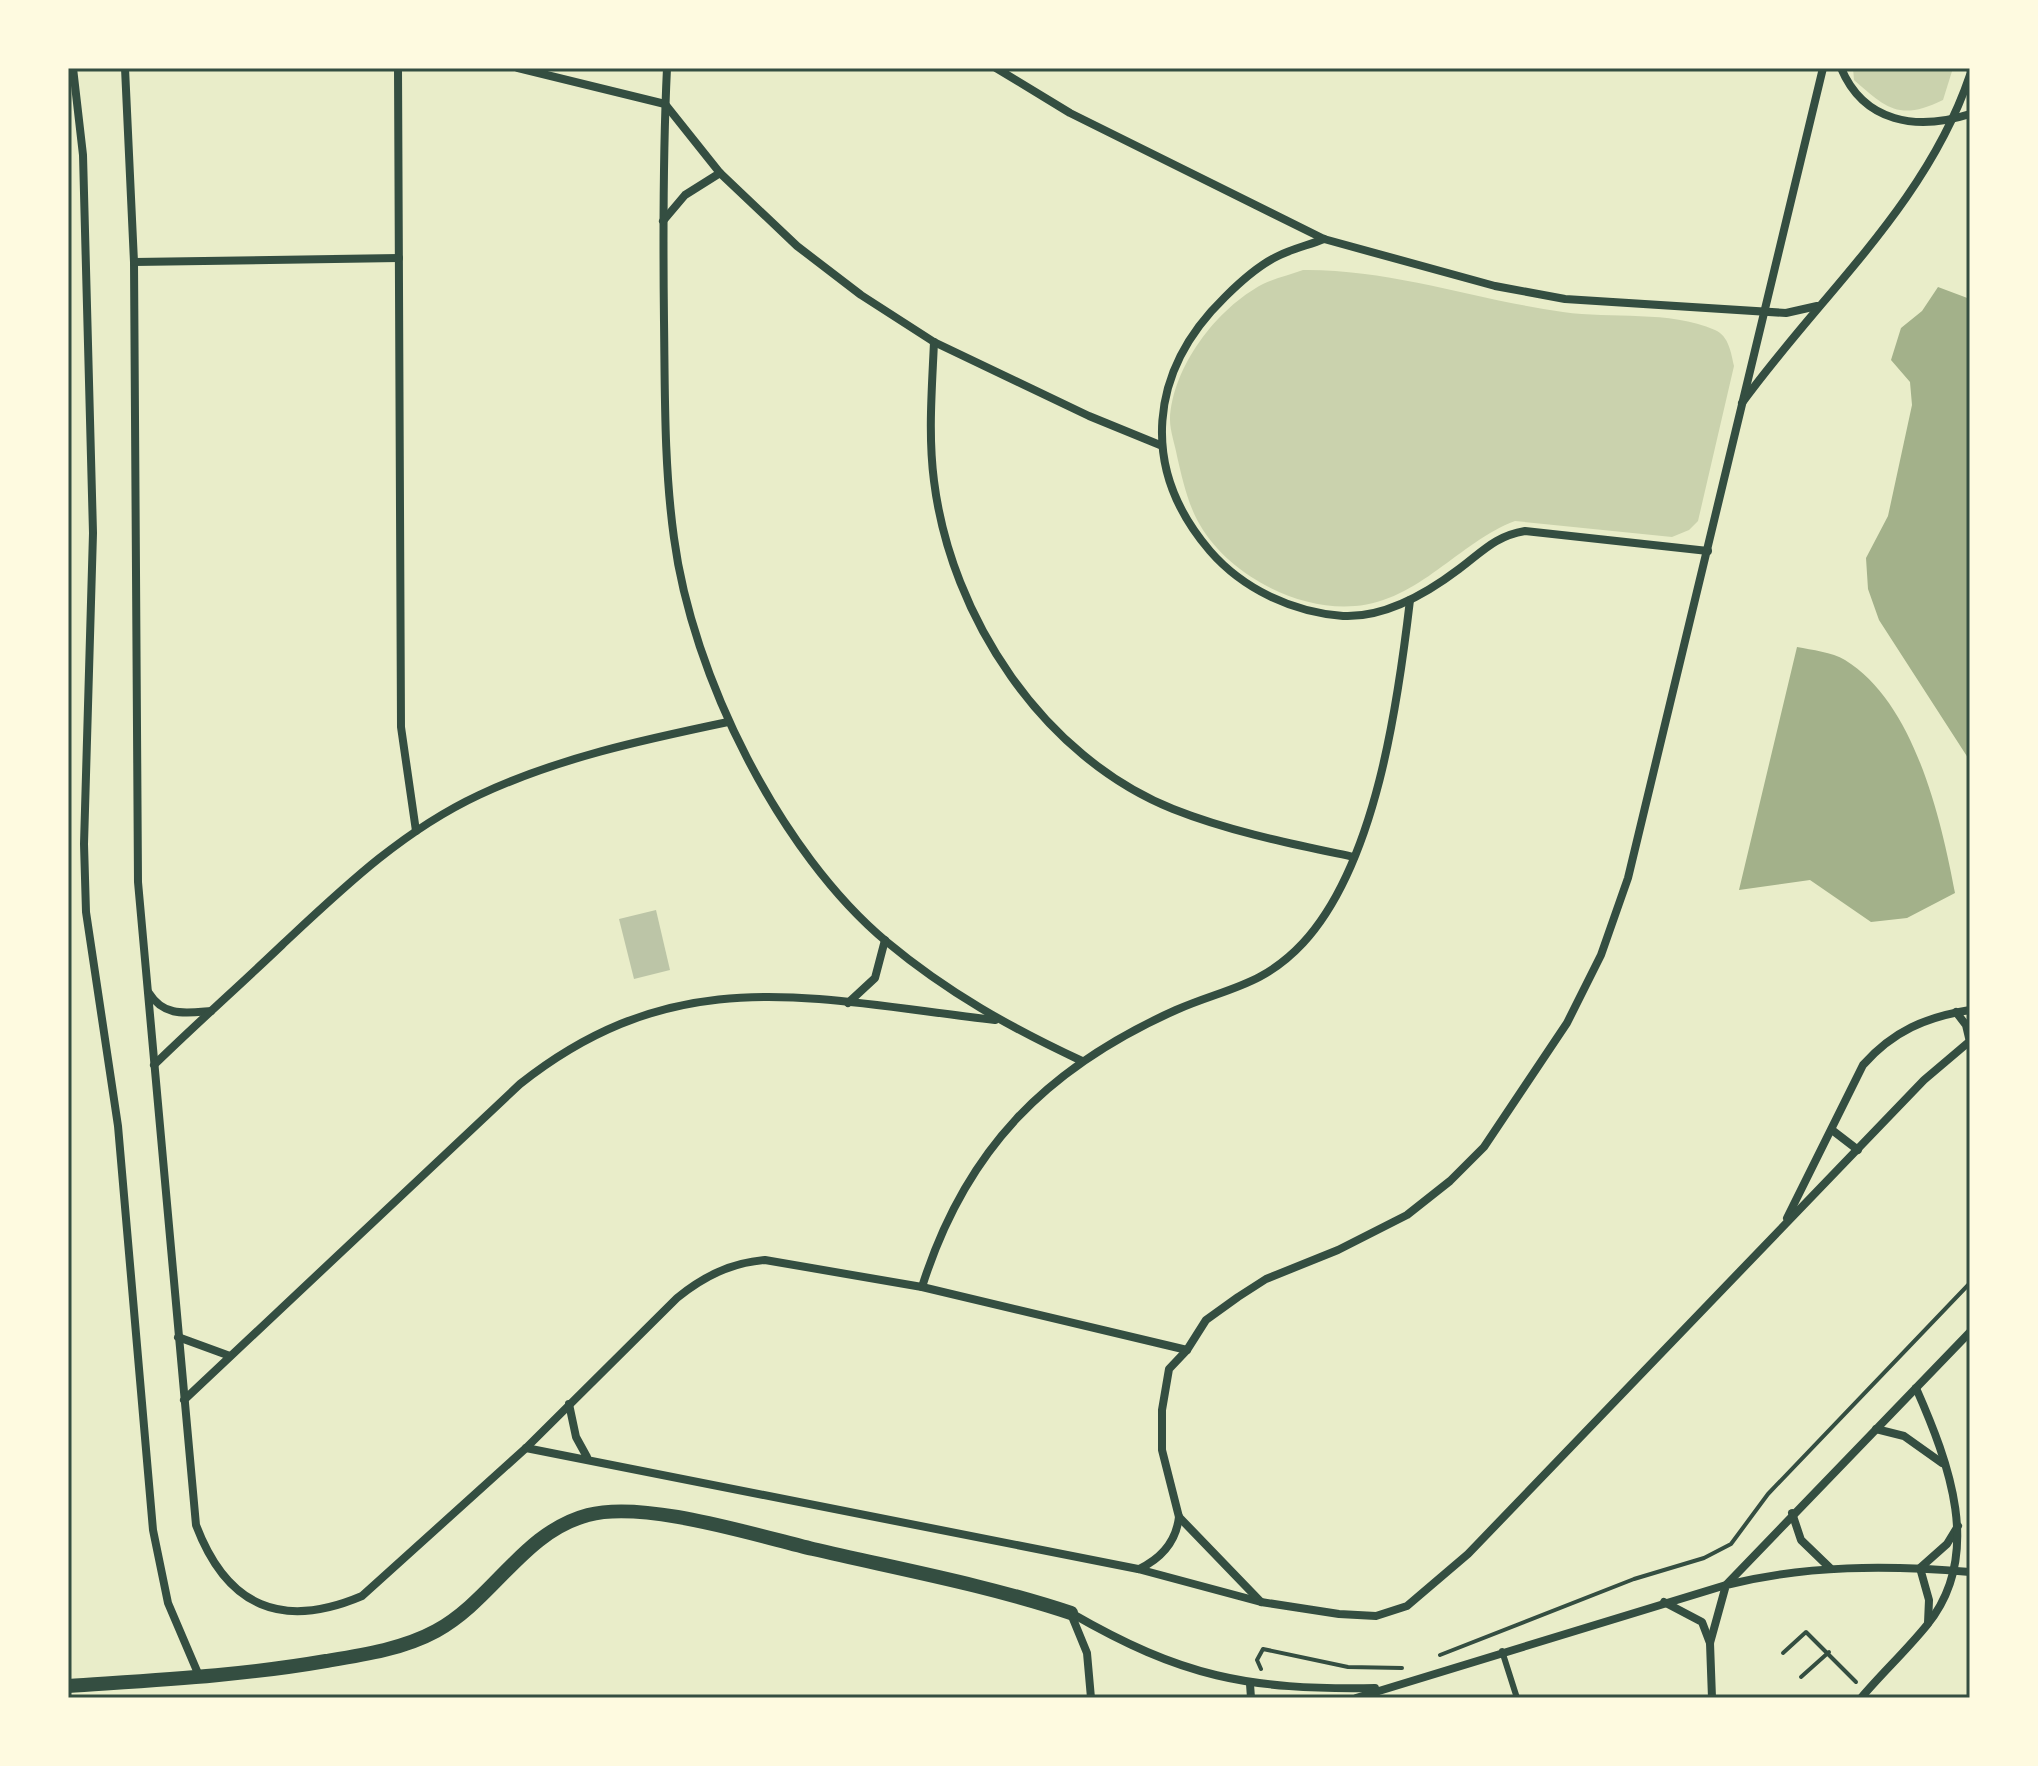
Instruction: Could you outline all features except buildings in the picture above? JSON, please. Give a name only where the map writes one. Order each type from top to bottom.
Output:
[{"type":"street","points":[[73,68],[83,155],[93,503],[84,844],[86,912],[118,1126],[153,1530],[168,1603],[200,1678]]},
{"type":"street","points":[[125,68],[134,262],[134,726],[138,882],[196,1525],[205,1549],[218,1570],[240,1592],[267,1608],[296,1613],[329,1610],[362,1596],[526,1448],[695,1283],[741,1262],[765,1260],[922,1287],[1187,1350]]},
{"type":"street","points":[[398,68],[401,727],[416,831]]},
{"type":"street","points":[[518,68],[665,104],[720,173],[797,246],[861,295],[934,342],[1089,416],[1160,445]]},
{"type":"street","points":[[667,68],[663,222],[666,458],[674,541],[688,607],[728,722],[793,833],[828,880],[885,940],[962,999],[1082,1061]]},
{"type":"street","points":[[996,68],[1070,113],[1324,239],[1482,282],[1565,299],[1786,313],[1817,306]]},
{"type":"street","points":[[1138,1569],[1157,1560],[1168,1548],[1177,1530],[1179,1517],[1162,1450],[1162,1410],[1169,1369],[1187,1350],[1206,1320],[1266,1279],[1338,1250],[1407,1215],[1450,1181],[1484,1147],[1567,1023],[1601,955],[1628,878],[1823,68]]},
{"type":"street","points":[[1841,68],[1858,99],[1878,114],[1924,124],[1970,114]]},
{"type":"street","points":[[1740,407],[1817,306],[1894,217],[1927,170],[1955,119],[1970,75]]},
{"type":"street","points":[[663,222],[685,195],[720,173]]},
{"type":"street","points":[[1324,239],[1277,256],[1238,284],[1211,310],[1174,368],[1162,403],[1160,445],[1179,505],[1196,535],[1228,572],[1264,594],[1299,608],[1342,616],[1366,615],[1410,600],[1458,570],[1498,537],[1508,534],[1525,531],[1708,551]]},
{"type":"street","points":[[134,262],[399,258]]},
{"type":"street","points":[[934,342],[931,433],[934,481],[944,537],[973,614],[993,651],[1031,701],[1070,742],[1170,808],[1218,825],[1354,857]]},
{"type":"street","points":[[922,1287],[939,1234],[961,1192],[990,1150],[1028,1106],[1082,1061],[1136,1029],[1180,1008],[1238,990],[1276,967],[1305,941],[1326,911],[1354,857],[1370,812],[1401,678],[1410,600]]},
{"type":"street","points":[[154,1065],[358,874],[416,831],[477,796],[541,769],[604,749],[728,722]]},
{"type":"street","points":[[848,1003],[875,978],[885,940]]},
{"type":"street","points":[[147,991],[157,1006],[175,1013],[211,1011]]},
{"type":"street","points":[[184,1400],[520,1084],[551,1059],[633,1019],[682,1003],[738,995],[806,997],[998,1020]]},
{"type":"street","points":[[1783,1226],[1863,1065],[1881,1045],[1903,1029],[1970,1010]]},
{"type":"street","points":[[526,1448],[587,1457],[895,1523],[1138,1569],[1261,1602],[1339,1614],[1376,1616],[1407,1606],[1468,1554],[1941,1063],[1970,1042],[1966,1025],[1956,1012]]},
{"type":"street","points":[[1832,1130],[1858,1150]]},
{"type":"street","points":[[1712,1698],[1710,1643],[1726,1585],[1792,1513],[1970,1332]]},
{"type":"street","points":[[178,1337],[230,1356]]},
{"type":"street","points":[[1863,1695],[1928,1624],[1956,1571],[1958,1526],[1943,1464],[1916,1388]]},
{"type":"street","points":[[569,1404],[576,1437],[587,1457]]},
{"type":"street","points":[[1876,1429],[1904,1436],[1943,1464]]},
{"type":"street","points":[[68,1686],[200,1678],[361,1655],[408,1643],[436,1631],[462,1613],[544,1534],[589,1514],[616,1510],[687,1520],[1014,1594],[1071,1613],[1126,1645],[1174,1665],[1250,1684],[1386,1688]]},
{"type":"street","points":[[1792,1513],[1801,1540],[1830,1568]]},
{"type":"street","points":[[1179,1517],[1261,1602]]},
{"type":"street","points":[[1920,1568],[1947,1544],[1958,1526]]},
{"type":"street","points":[[1356,1698],[1663,1602],[1777,1573],[1830,1568],[1920,1568],[1970,1572]]},
{"type":"street","points":[[1920,1568],[1929,1600],[1928,1624]]},
{"type":"street","points":[[1663,1602],[1702,1622],[1710,1643]]},
{"type":"street","points":[[1071,1613],[1087,1653],[1091,1698]]},
{"type":"street","points":[[1250,1684],[1251,1698]]},
{"type":"lane","points":[[1502,1651],[1517,1698]]},
{"type":"path","points":[[1435,1657],[1634,1579],[1704,1558],[1731,1544],[1768,1494],[1970,1283]]},
{"type":"path","points":[[1783,1653],[1806,1632],[1829,1652],[1863,1695]]},
{"type":"path","points":[[1265,1685],[1257,1660],[1263,1649],[1348,1667],[1406,1668]]},
{"type":"path","points":[[1801,1677],[1829,1652]]},
{"type":"shaded area","points":[[1853,68],[1953,68],[1943,100],[1905,111],[1885,105],[1866,90],[1854,80]]},
{"type":"shaded area","points":[[1303,270],[1369,274],[1563,312],[1660,317],[1697,324],[1720,333],[1729,345],[1734,366],[1698,521],[1689,530],[1672,537],[1515,521],[1475,542],[1399,594],[1355,606],[1333,606],[1289,596],[1247,574],[1213,543],[1192,509],[1171,429],[1173,400],[1188,360],[1229,308],[1263,284]]},
{"type":"shaded area","points":[[1938,287],[1970,299],[1970,761],[1879,620],[1868,589],[1866,558],[1888,516],[1912,405],[1910,382],[1891,360],[1901,328],[1922,311]]},
{"type":"shaded area","points":[[1797,647],[1840,657],[1869,679],[1889,704],[1921,764],[1942,831],[1955,893],[1907,918],[1871,922],[1810,880],[1739,890]]}]
